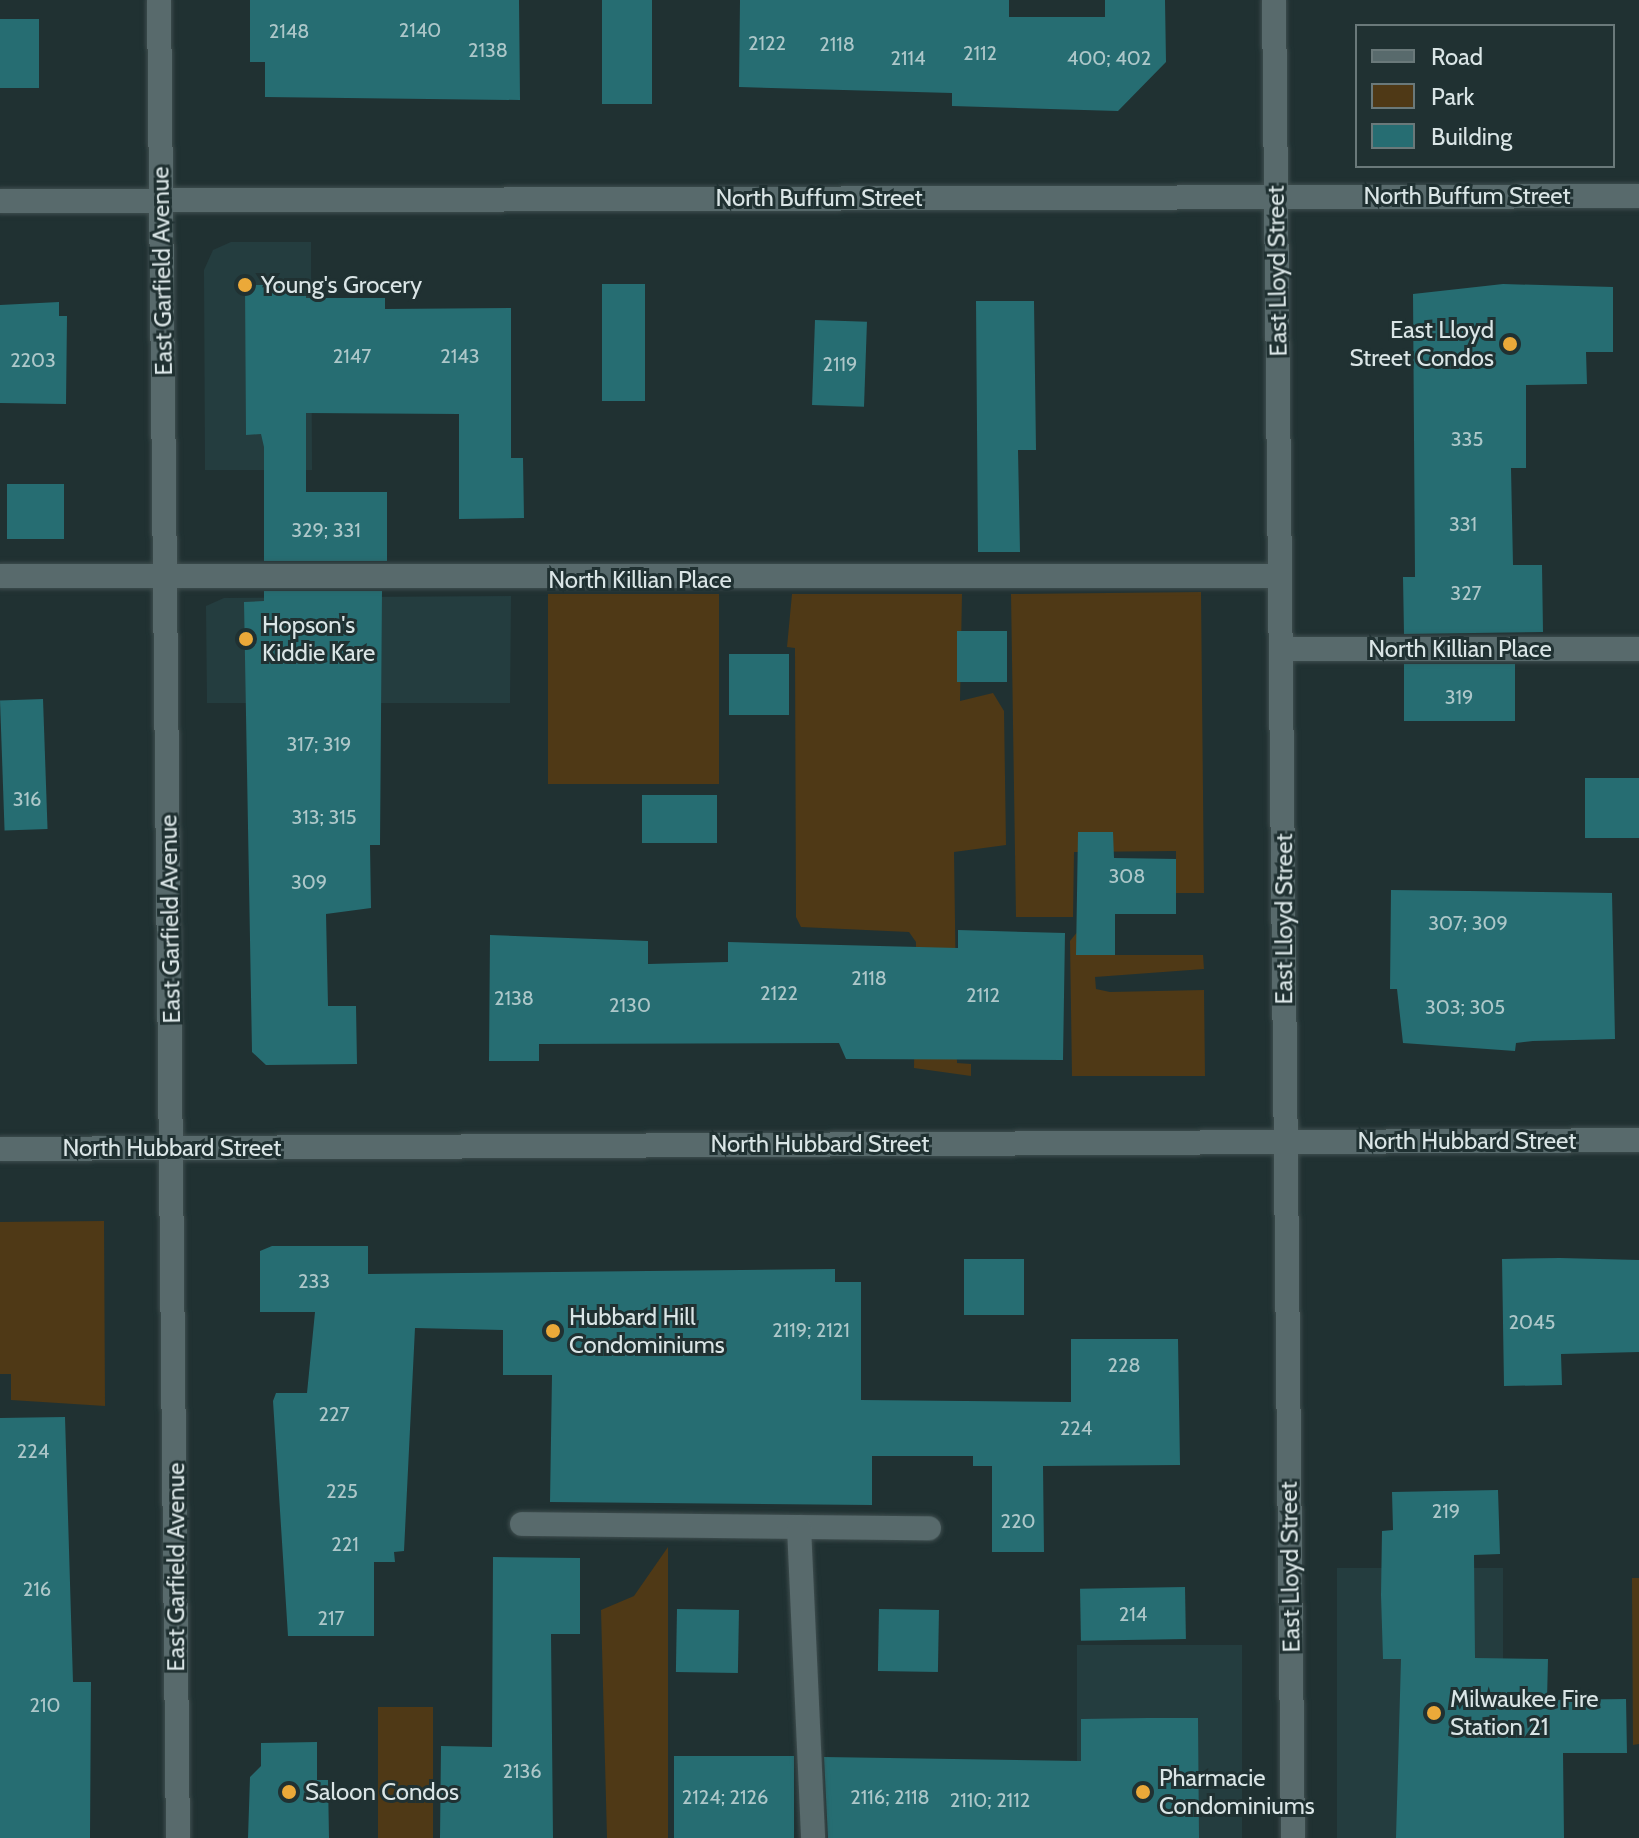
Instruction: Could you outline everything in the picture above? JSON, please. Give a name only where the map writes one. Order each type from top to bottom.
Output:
[{"type":"street","name":"East Garfield Avenue","points":[[159,0],[178,1838]]},
{"type":"street","name":"East Lloyd Street","points":[[1274,0],[1293,1838]]},
{"type":"street","name":"North Buffum Street","points":[[0,201],[1639,196]]},
{"type":"street","name":"North Killian Place","points":[[0,576],[1280,576]]},
{"type":"street","name":"North Killian Place","points":[[1281,649],[1639,649]]},
{"type":"street","name":"North Hubbard Street","points":[[0,1149],[1639,1140]]},
{"type":"street","points":[[522,1524],[929,1528]]},
{"type":"street","points":[[799,1527],[813,1838]]},
{"type":"shaded area","points":[[231,242],[311,242],[312,470],[205,470],[204,270],[213,250]]},
{"type":"shaded area","points":[[511,596],[510,703],[207,703],[206,606],[224,598]]},
{"type":"shaded area","points":[[1337,1568],[1503,1568],[1503,1838],[1337,1838]]},
{"type":"shaded area","points":[[1077,1645],[1242,1645],[1242,1838],[1077,1838]]},
{"type":"green space","points":[[1201,592],[1204,893],[1176,893],[1176,851],[1074,852],[1073,917],[1016,917],[1011,594]]},
{"type":"green space","points":[[548,594],[719,594],[719,784],[548,784]]},
{"type":"green space","points":[[792,594],[962,594],[960,701],[993,693],[1004,711],[1006,845],[954,852],[957,1063],[971,1064],[971,1076],[914,1068],[916,942],[909,932],[801,927],[796,917],[795,648],[787,647]]},
{"type":"green space","points":[[1078,931],[1079,955],[1203,955],[1204,969],[1095,977],[1096,989],[1110,992],[1204,990],[1205,1076],[1072,1076],[1070,941]]},
{"type":"green space","points":[[104,1221],[105,1406],[11,1400],[11,1374],[0,1374],[0,1222]]},
{"type":"green space","points":[[668,1547],[668,1838],[607,1838],[601,1610],[634,1596]]},
{"type":"green space","points":[[1632,1578],[1639,1578],[1639,1744],[1633,1745]]},
{"type":"green space","points":[[378,1707],[433,1707],[433,1838],[378,1838]]},
{"type":"building","points":[[250,0],[519,0],[520,100],[265,97],[265,62],[250,62]]},
{"type":"building","points":[[602,0],[652,0],[652,104],[602,104]]},
{"type":"building","points":[[740,0],[1009,0],[1009,17],[1105,17],[1105,0],[1165,0],[1166,62],[1118,111],[952,106],[952,93],[739,87]]},
{"type":"building","points":[[0,19],[39,19],[39,88],[0,88]]},
{"type":"building","points":[[602,284],[645,284],[645,401],[602,401]]},
{"type":"building","points":[[1503,284],[1613,287],[1613,352],[1586,352],[1587,384],[1526,385],[1526,468],[1511,468],[1513,565],[1542,565],[1543,632],[1404,634],[1403,577],[1415,577],[1413,294]]},
{"type":"building","points":[[245,285],[306,285],[306,298],[385,298],[385,309],[511,308],[511,458],[523,458],[524,518],[459,519],[459,414],[306,413],[306,492],[387,492],[387,561],[264,561],[264,447],[261,434],[246,435]]},
{"type":"building","points":[[976,301],[1034,301],[1036,450],[1018,450],[1020,552],[978,552]]},
{"type":"building","points":[[59,302],[59,316],[67,316],[66,404],[0,403],[0,305]]},
{"type":"building","points":[[815,320],[867,322],[864,407],[812,405]]},
{"type":"building","points":[[7,484],[64,484],[64,539],[7,539]]},
{"type":"building","points":[[264,591],[382,591],[380,845],[370,845],[371,908],[326,914],[328,1006],[356,1006],[357,1064],[266,1065],[252,1052],[244,602],[264,601]]},
{"type":"building","points":[[957,631],[1007,631],[1007,682],[957,682]]},
{"type":"building","points":[[729,654],[789,654],[789,715],[729,715]]},
{"type":"building","points":[[1404,664],[1515,664],[1515,721],[1404,721]]},
{"type":"building","points":[[43,699],[48,829],[5,830],[0,701]]},
{"type":"building","points":[[1585,778],[1639,778],[1639,838],[1585,838]]},
{"type":"building","points":[[642,795],[717,795],[717,843],[642,843]]},
{"type":"building","points":[[1078,832],[1113,832],[1114,858],[1176,859],[1176,914],[1115,914],[1115,955],[1076,955]]},
{"type":"building","points":[[1391,890],[1612,893],[1615,1039],[1516,1043],[1515,1051],[1403,1043],[1397,989],[1390,989]]},
{"type":"building","points":[[958,930],[1065,933],[1063,1060],[846,1059],[839,1043],[539,1044],[539,1061],[489,1061],[490,935],[648,941],[648,964],[728,962],[728,942],[958,948]]},
{"type":"building","points":[[272,1246],[368,1246],[368,1274],[835,1269],[835,1282],[861,1282],[861,1400],[1071,1402],[1071,1339],[1178,1339],[1180,1465],[1043,1466],[1044,1552],[992,1552],[992,1466],[973,1466],[973,1456],[872,1456],[872,1505],[550,1502],[552,1375],[503,1375],[503,1330],[415,1328],[404,1551],[394,1552],[395,1562],[374,1562],[374,1636],[288,1636],[273,1401],[276,1393],[307,1393],[315,1312],[260,1312],[260,1251]]},
{"type":"building","points":[[964,1259],[1024,1259],[1024,1315],[964,1315]]},
{"type":"building","points":[[1502,1259],[1639,1260],[1639,1352],[1561,1354],[1562,1385],[1504,1386]]},
{"type":"building","points":[[65,1417],[73,1682],[91,1682],[90,1838],[0,1838],[0,1418]]},
{"type":"building","points":[[1498,1490],[1500,1554],[1474,1555],[1475,1658],[1548,1659],[1547,1700],[1626,1699],[1627,1753],[1563,1753],[1564,1838],[1396,1838],[1401,1659],[1383,1659],[1381,1595],[1382,1531],[1393,1530],[1392,1492]]},
{"type":"building","points":[[493,1557],[580,1558],[580,1634],[551,1634],[553,1838],[440,1838],[441,1746],[492,1747]]},
{"type":"building","points":[[1185,1587],[1186,1639],[1081,1641],[1080,1589]]},
{"type":"building","points":[[677,1609],[739,1610],[738,1673],[676,1672]]},
{"type":"building","points":[[879,1609],[939,1610],[938,1672],[878,1671]]},
{"type":"building","points":[[1198,1718],[1199,1838],[828,1838],[824,1757],[1081,1761],[1081,1719]]},
{"type":"building","name":"Saloon Condos","points":[[317,1742],[317,1780],[328,1780],[329,1838],[248,1838],[250,1777],[261,1766],[261,1743]]},
{"type":"building","points":[[674,1756],[794,1756],[794,1838],[674,1838]]},
{"type":"place","name":"Young's Grocery","points":[[245,285]]},
{"type":"place","name":"East Lloyd Street Condos","points":[[1510,344]]},
{"type":"place","name":"Hopson's Kiddie Kare","points":[[246,639]]},
{"type":"place","name":"Hubbard Hill Condominiums","points":[[553,1331]]},
{"type":"place","name":"Milwaukee Fire Station 21","points":[[1434,1713]]},
{"type":"place","name":"Saloon Condos","points":[[289,1792]]},
{"type":"place","name":"Pharmacie Condominiums","points":[[1143,1792]]}]
